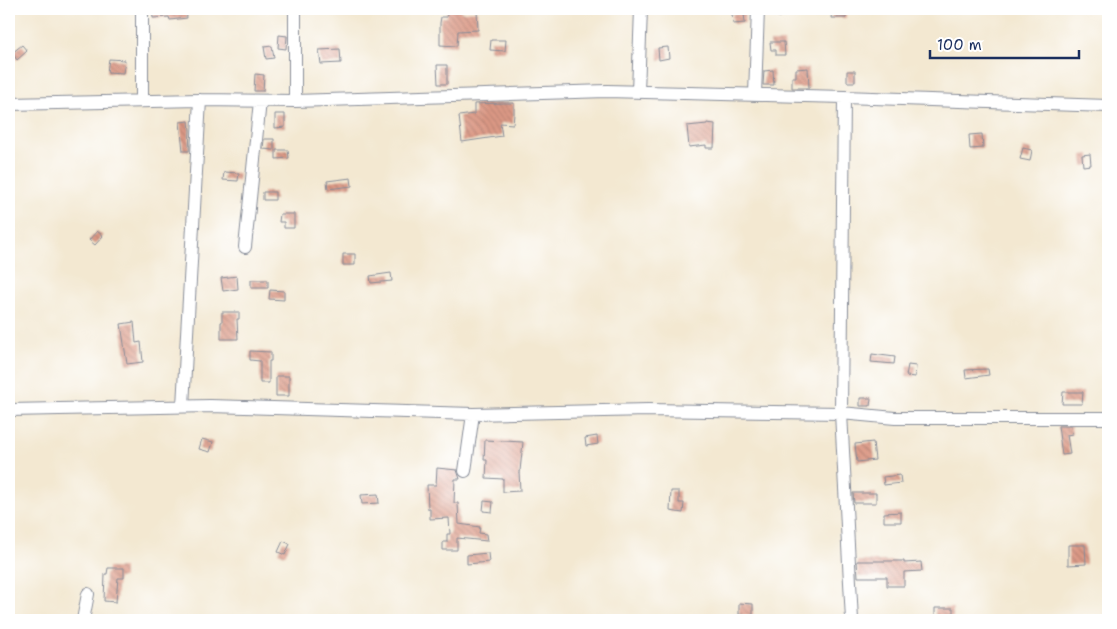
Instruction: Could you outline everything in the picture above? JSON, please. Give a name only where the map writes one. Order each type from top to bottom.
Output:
[{"type":"street","points":[[142,9],[142,101]]},
{"type":"street","points":[[295,9],[295,101]]},
{"type":"street","points":[[638,92],[641,9]]},
{"type":"street","points":[[755,95],[758,9]]},
{"type":"street","points":[[9,104],[200,100],[295,101],[638,92],[1108,106]]},
{"type":"street","points":[[844,97],[841,413],[852,620]]},
{"type":"street","points":[[183,406],[200,100]]},
{"type":"street","points":[[245,247],[260,101]]},
{"type":"street","points":[[9,410],[229,406],[473,414],[648,410],[841,413],[895,418],[1108,418]]},
{"type":"street","points":[[464,471],[473,414]]},
{"type":"street","points":[[82,620],[88,594]]},
{"type":"building","points":[[186,9],[187,18],[170,20],[169,17],[153,18],[152,10]]},
{"type":"building","points":[[446,9],[460,9],[461,12],[477,11],[478,30],[458,31],[457,46],[440,45],[441,17],[447,17]]},
{"type":"building","points":[[766,9],[781,9],[780,17],[766,15]]},
{"type":"building","points":[[832,9],[846,9],[846,18],[831,18]]},
{"type":"building","points":[[744,13],[745,23],[733,24],[732,14]]},
{"type":"building","points":[[279,35],[287,36],[286,49],[278,48]]},
{"type":"building","points":[[491,40],[506,40],[505,51],[490,50]]},
{"type":"building","points":[[770,42],[784,42],[785,55],[776,55],[776,50],[771,50]]},
{"type":"building","points":[[22,45],[27,51],[17,60],[12,53]]},
{"type":"building","points":[[272,46],[274,58],[266,59],[264,47]]},
{"type":"building","points":[[668,47],[669,58],[659,60],[658,48]]},
{"type":"building","points":[[340,49],[341,63],[321,64],[319,50]]},
{"type":"building","points":[[109,59],[125,60],[123,73],[107,72]]},
{"type":"building","points":[[437,65],[447,65],[447,84],[438,84]]},
{"type":"building","points":[[808,68],[809,88],[792,88],[792,77],[796,77],[796,69]]},
{"type":"building","points":[[773,70],[774,85],[763,85],[764,71]]},
{"type":"building","points":[[847,71],[855,71],[855,82],[847,82]]},
{"type":"building","points":[[255,74],[264,75],[263,91],[254,91]]},
{"type":"building","points":[[514,103],[513,124],[500,123],[502,136],[462,142],[459,116],[474,114],[474,104]]},
{"type":"building","points":[[275,114],[285,114],[285,127],[275,128]]},
{"type":"building","points":[[189,121],[189,151],[183,151],[180,122]]},
{"type":"building","points":[[707,123],[715,124],[714,148],[706,148],[706,145],[689,147],[687,126]]},
{"type":"building","points":[[982,134],[983,148],[970,149],[969,135]]},
{"type":"building","points":[[264,139],[274,139],[274,150],[263,149]]},
{"type":"building","points":[[1023,148],[1032,150],[1030,161],[1020,159]]},
{"type":"building","points":[[276,150],[288,150],[289,158],[276,159]]},
{"type":"building","points":[[1090,154],[1091,165],[1083,166],[1082,155]]},
{"type":"building","points":[[224,172],[239,173],[238,181],[223,180]]},
{"type":"building","points":[[351,178],[352,186],[328,189],[327,181]]},
{"type":"building","points":[[263,192],[275,192],[275,200],[263,200]]},
{"type":"building","points":[[280,214],[294,214],[294,228],[284,228],[284,222],[279,222]]},
{"type":"building","points":[[97,231],[103,236],[95,245],[89,240]]},
{"type":"building","points":[[343,254],[355,254],[355,265],[343,265]]},
{"type":"building","points":[[391,273],[392,281],[371,283],[370,276]]},
{"type":"building","points":[[237,276],[238,289],[223,291],[221,278]]},
{"type":"building","points":[[251,280],[268,280],[268,288],[251,288]]},
{"type":"building","points":[[270,290],[284,291],[284,300],[269,299]]},
{"type":"building","points":[[222,312],[239,312],[239,319],[237,319],[238,339],[221,339]]},
{"type":"building","points":[[134,322],[136,343],[141,342],[143,362],[127,364],[121,324]]},
{"type":"building","points":[[250,351],[271,352],[269,383],[260,383],[260,361],[250,360]]},
{"type":"building","points":[[872,354],[895,357],[894,364],[871,362]]},
{"type":"building","points":[[908,365],[916,366],[915,377],[906,376]]},
{"type":"building","points":[[988,369],[989,375],[966,378],[965,370]]},
{"type":"building","points":[[276,376],[289,376],[289,396],[276,396]]},
{"type":"building","points":[[1063,392],[1083,392],[1082,404],[1062,404]]},
{"type":"building","points":[[860,398],[871,398],[870,406],[860,406]]},
{"type":"building","points":[[1058,426],[1071,426],[1072,434],[1067,435],[1070,454],[1062,455]]},
{"type":"building","points":[[597,436],[598,444],[586,446],[585,438]]},
{"type":"building","points":[[202,439],[213,442],[210,452],[199,449]]},
{"type":"building","points":[[485,440],[523,442],[519,471],[520,491],[503,492],[503,479],[486,478],[487,460],[484,460]]},
{"type":"building","points":[[873,442],[875,460],[857,462],[855,444]]},
{"type":"building","points":[[437,468],[457,470],[460,479],[455,479],[454,503],[458,503],[459,524],[480,527],[479,533],[486,534],[487,541],[457,538],[457,550],[443,550],[443,542],[447,542],[447,534],[450,534],[449,518],[430,519],[430,509],[428,509],[427,485],[436,485]]},
{"type":"building","points":[[900,475],[901,483],[884,485],[883,477]]},
{"type":"building","points":[[671,491],[679,491],[679,503],[684,503],[683,513],[670,511]]},
{"type":"building","points":[[853,493],[876,493],[876,503],[854,503]]},
{"type":"building","points":[[378,494],[379,503],[362,504],[361,495]]},
{"type":"building","points":[[484,501],[493,502],[492,512],[483,511]]},
{"type":"building","points":[[901,512],[901,522],[884,522],[884,513]]},
{"type":"building","points":[[283,541],[290,544],[285,555],[278,552]]},
{"type":"building","points":[[1068,545],[1085,545],[1086,564],[1068,565]]},
{"type":"building","points":[[488,553],[489,562],[467,564],[467,555]]},
{"type":"building","points":[[857,561],[921,562],[922,571],[904,572],[904,586],[887,586],[887,577],[858,577]]},
{"type":"building","points":[[108,568],[124,568],[124,578],[118,578],[116,602],[104,601],[105,574],[107,574]]},
{"type":"building","points":[[739,603],[753,604],[753,615],[739,615]]},
{"type":"building","points":[[935,608],[953,608],[953,618],[935,618]]}]
